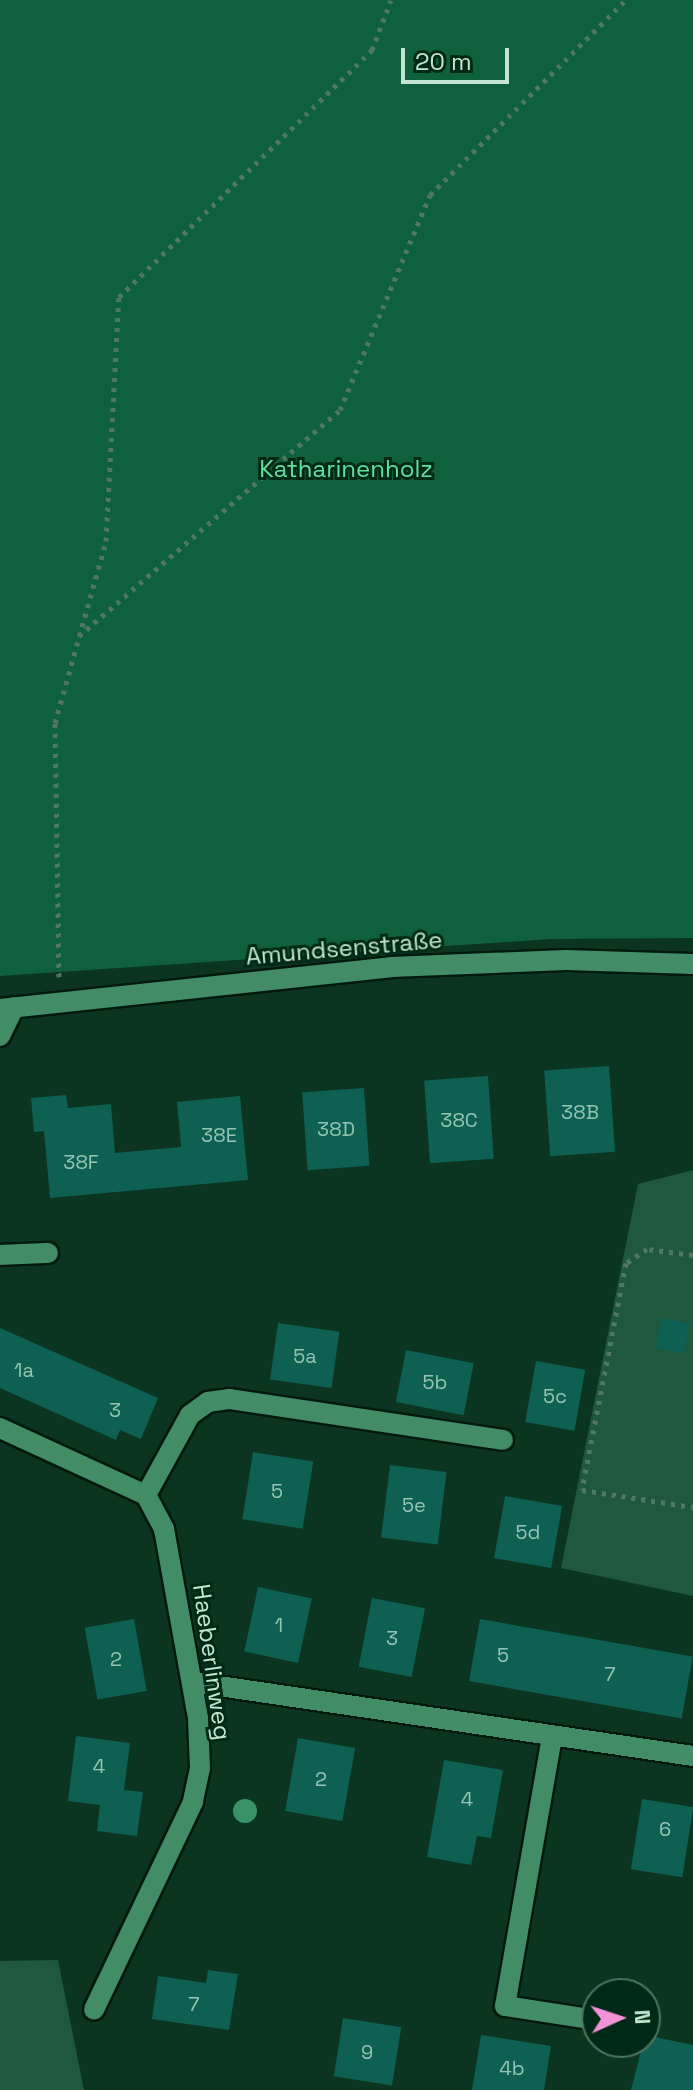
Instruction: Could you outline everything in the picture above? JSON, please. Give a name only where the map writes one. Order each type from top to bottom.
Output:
[{"type":"street","name":"Amundsenstraße","points":[[7,1008],[391,967],[566,960],[693,964]]},
{"type":"street","points":[[0,1036],[7,1008]]},
{"type":"street","points":[[0,1255],[48,1253]]},
{"type":"street","points":[[0,1428],[146,1495],[190,1415],[208,1402],[230,1399],[503,1440]]},
{"type":"street","name":"Haeberlinweg","points":[[94,2010],[193,1802],[200,1768],[192,1682],[164,1529],[146,1495]]},
{"type":"street","points":[[192,1682],[693,1756]]},
{"type":"street","points":[[552,1736],[505,2006],[581,2018]]},
{"type":"path","points":[[59,1003],[55,723],[106,541],[119,297],[372,50],[391,0]]},
{"type":"path","points":[[79,636],[340,410],[430,195],[626,0]]},
{"type":"path","points":[[693,1255],[647,1249],[626,1263],[582,1490],[693,1507]]},
{"type":"green space","name":"Katharinenholz","points":[[0,0],[693,0],[693,938],[551,939],[0,976]]},
{"type":"green space","points":[[693,1170],[693,1596],[561,1568],[638,1184]]},
{"type":"green space","points":[[58,1960],[84,2090],[0,2090],[0,1961]]},
{"type":"building","points":[[609,1066],[615,1152],[550,1156],[544,1071]]},
{"type":"building","points":[[488,1076],[494,1159],[430,1163],[424,1080]]},
{"type":"building","points":[[364,1088],[369,1166],[308,1170],[302,1092]]},
{"type":"building","points":[[66,1095],[68,1108],[111,1104],[115,1153],[181,1147],[177,1102],[240,1096],[248,1180],[50,1198],[44,1131],[34,1132],[31,1098]]},
{"type":"building","points":[[661,1318],[690,1323],[684,1354],[656,1349]]},
{"type":"building","points":[[278,1323],[339,1332],[331,1388],[270,1379]]},
{"type":"building","points":[[0,1328],[158,1398],[141,1439],[120,1430],[116,1440],[0,1388]]},
{"type":"building","points":[[406,1350],[474,1363],[464,1415],[396,1402]]},
{"type":"building","points":[[536,1361],[585,1370],[574,1431],[525,1422]]},
{"type":"building","points":[[253,1452],[313,1462],[303,1529],[242,1519]]},
{"type":"building","points":[[390,1465],[447,1472],[438,1544],[381,1537]]},
{"type":"building","points":[[505,1496],[562,1506],[551,1568],[494,1558]]},
{"type":"building","points":[[258,1587],[312,1598],[298,1663],[244,1652]]},
{"type":"building","points":[[372,1598],[425,1608],[412,1677],[359,1667]]},
{"type":"building","points":[[134,1619],[147,1691],[97,1700],[85,1628]]},
{"type":"building","points":[[480,1619],[693,1657],[682,1719],[469,1681]]},
{"type":"building","points":[[76,1736],[130,1743],[124,1790],[143,1792],[137,1836],[97,1831],[100,1805],[68,1801]]},
{"type":"building","points":[[298,1738],[355,1748],[342,1821],[285,1811]]},
{"type":"building","points":[[444,1760],[503,1770],[491,1838],[477,1836],[471,1865],[427,1857]]},
{"type":"building","points":[[642,1799],[693,1807],[682,1877],[631,1869]]},
{"type":"building","points":[[208,1970],[238,1974],[229,2030],[152,2019],[158,1976],[206,1983]]},
{"type":"building","points":[[343,2018],[401,2027],[392,2086],[334,2076]]},
{"type":"building","points":[[481,2035],[551,2046],[544,2090],[472,2090]]},
{"type":"building","points":[[661,2038],[693,2045],[693,2090],[631,2090],[639,2058],[661,2058]]}]
